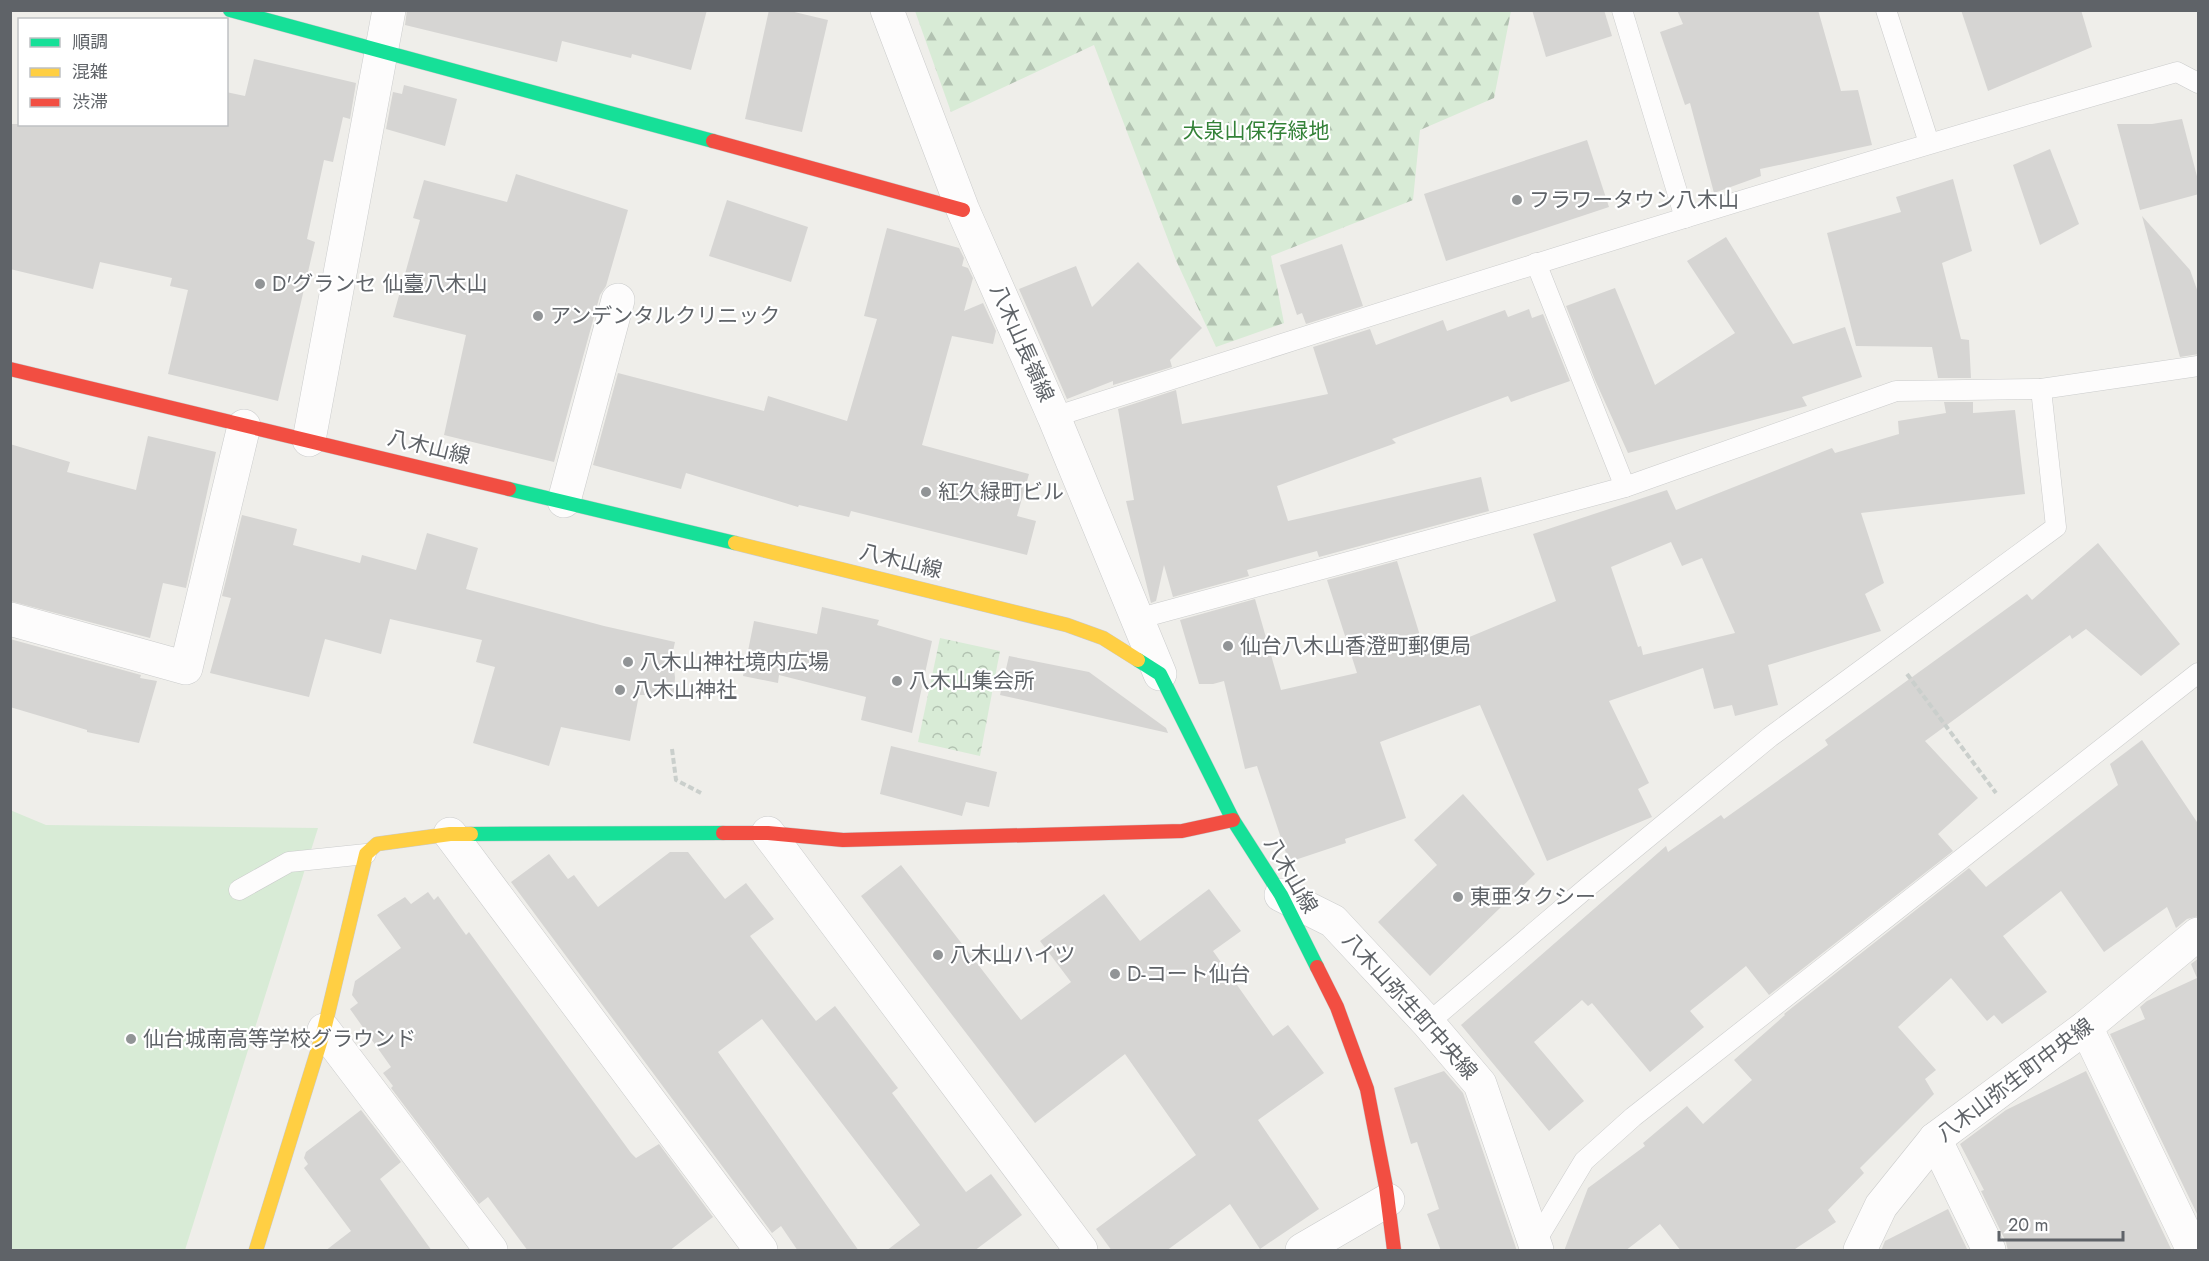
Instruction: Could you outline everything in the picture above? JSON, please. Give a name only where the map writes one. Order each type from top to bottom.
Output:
[{"type":"street","points":[[230,10],[963,210]]},
{"type":"street","points":[[309,440],[389,10]]},
{"type":"street","name":"八木山長嶺線","points":[[887,10],[963,210],[1054,417],[1160,674]]},
{"type":"street","points":[[564,501],[618,300]]},
{"type":"street","name":"八木山線","points":[[10,369],[564,501],[1067,625],[1104,638],[1160,674],[1233,819],[1281,895],[1337,1007],[1367,1089],[1388,1200],[1394,1251]]},
{"type":"street","points":[[10,619],[186,668],[244,426]]},
{"type":"street","points":[[256,1251],[324,1030],[366,854],[377,844],[450,834],[768,833],[843,840],[1182,831],[1233,819]]},
{"type":"street","points":[[768,833],[1078,1249]]},
{"type":"street","points":[[450,834],[761,1251]]},
{"type":"street","name":"八木山弥生町中央線","points":[[1281,895],[1333,921],[1428,1023],[1480,1084],[1535,1247]]},
{"type":"street","name":"八木山弥生町中央線","points":[[1860,1251],[1881,1206],[1935,1139],[2086,1027],[2199,934]]},
{"type":"street","points":[[2086,1027],[2193,1251]]},
{"type":"street","points":[[324,1030],[491,1251]]},
{"type":"street","points":[[1935,1139],[1989,1251]]},
{"type":"street","points":[[1302,1251],[1388,1200]]},
{"type":"lane","points":[[1622,10],[1685,218]]},
{"type":"lane","points":[[1886,10],[1929,142]]},
{"type":"lane","points":[[1054,417],[1536,263],[1929,142],[2177,72],[2199,83]]},
{"type":"lane","points":[[1536,263],[1624,487]]},
{"type":"lane","points":[[1137,619],[1624,487],[1896,392],[2041,389],[2199,366]]},
{"type":"lane","points":[[1428,1023],[1590,885],[1770,737],[2056,527],[2041,389]]},
{"type":"lane","points":[[1535,1247],[1584,1161],[1633,1116],[2199,673]]},
{"type":"lane","points":[[239,890],[288,862],[366,854]]},
{"type":"path","points":[[1888,650],[2015,817]]},
{"type":"green space","name":"大泉山保存緑地","points":[[915,10],[1511,11],[1494,98],[1420,130],[1413,200],[1271,256],[1284,323],[1216,347],[1175,258],[1094,45],[951,112]]},
{"type":"green space","points":[[940,638],[1000,651],[980,756],[918,742]]},
{"type":"green space","name":"仙台城南高等学校グラウンド","points":[[10,810],[46,825],[318,828],[185,1250],[11,1250]]},
{"type":"building","points":[[407,10],[707,10],[691,70],[632,54],[631,58],[562,41],[557,62],[405,25]]},
{"type":"building","points":[[769,10],[786,10],[828,20],[802,132],[745,119]]},
{"type":"building","points":[[1532,10],[1604,10],[1612,36],[1546,57]]},
{"type":"building","points":[[1677,10],[1818,10],[1841,91],[1858,90],[1872,145],[1760,169],[1761,176],[1714,193],[1690,103],[1685,105],[1660,32],[1683,24]]},
{"type":"building","points":[[1961,10],[2081,10],[2092,47],[1988,91]]},
{"type":"building","points":[[254,59],[356,83],[350,119],[343,117],[333,162],[324,160],[307,239],[315,242],[278,401],[168,374],[188,290],[170,286],[172,278],[100,262],[93,289],[10,269],[10,124],[18,124],[18,126],[228,126],[228,92],[245,96]]},
{"type":"building","points":[[404,85],[457,99],[445,146],[386,129],[393,92],[402,94]]},
{"type":"building","points":[[2182,119],[2199,184],[2199,194],[2140,210],[2117,124],[2152,124]]},
{"type":"building","name":"フラワータウン八木山","points":[[1587,140],[1609,207],[1446,261],[1424,194]]},
{"type":"building","points":[[2050,149],[2079,224],[2040,245],[2013,165]]},
{"type":"building","points":[[516,174],[628,210],[606,286],[600,295],[554,462],[444,435],[466,335],[393,317],[420,220],[413,218],[424,180],[507,202]]},
{"type":"building","points":[[1953,179],[1972,251],[1942,263],[1961,339],[1969,340],[1971,378],[1938,378],[1932,347],[1856,346],[1827,233],[1901,212],[1896,197]]},
{"type":"building","points":[[727,200],[808,227],[791,282],[709,256]]},
{"type":"building","points":[[2142,216],[2190,270],[2199,295],[2199,354],[2180,357]]},
{"type":"building","points":[[887,228],[959,248],[964,258],[962,266],[968,268],[973,278],[964,311],[983,303],[996,331],[993,344],[952,336],[922,445],[1029,474],[1017,516],[1036,521],[1027,555],[851,511],[849,517],[799,505],[798,507],[686,473],[681,489],[593,465],[618,373],[764,411],[768,396],[847,421],[877,319],[864,316]]},
{"type":"building","points":[[1726,237],[1793,344],[1845,327],[1862,377],[1802,397],[1807,406],[1628,453],[1595,380],[1566,306],[1615,288],[1655,385],[1735,333],[1687,261]]},
{"type":"building","points":[[1342,244],[1363,306],[1306,324],[1302,313],[1297,315],[1280,265]]},
{"type":"building","points":[[1138,262],[1202,328],[1170,360],[1172,367],[1113,385],[1113,381],[1067,399],[1019,289],[1076,266],[1092,307]]},
{"type":"building","points":[[1529,309],[1532,318],[1543,314],[1570,381],[1511,402],[1508,396],[1392,439],[1396,443],[1277,486],[1288,521],[1481,477],[1489,511],[1319,557],[1317,551],[1247,570],[1249,576],[1173,597],[1164,565],[1156,601],[1151,603],[1126,501],[1134,500],[1118,409],[1176,390],[1182,424],[1328,394],[1313,347],[1370,329],[1376,345],[1443,320],[1447,331],[1505,310],[1508,317]]},
{"type":"building","points":[[1944,402],[1973,402],[1973,413],[2015,410],[2025,494],[1861,513],[1884,583],[1865,594],[1881,631],[1768,665],[1778,705],[1735,716],[1732,705],[1714,709],[1703,668],[1609,701],[1649,783],[1638,789],[1652,817],[1547,861],[1480,705],[1380,742],[1406,818],[1345,839],[1346,843],[1289,862],[1257,766],[1245,769],[1224,681],[1199,684],[1180,620],[1255,599],[1281,690],[1357,673],[1327,580],[1397,561],[1426,655],[1556,601],[1533,534],[1667,490],[1676,510],[1832,448],[1835,453],[1899,434],[1898,421],[1946,413]],"holes":[[[1671,542],[1682,566],[1702,558],[1735,633],[1643,655],[1641,646],[1638,647],[1611,567]]]},
{"type":"building","points":[[148,436],[216,452],[186,588],[163,583],[150,638],[10,601],[10,444],[70,462],[67,472],[136,490]]},
{"type":"building","points":[[242,515],[297,529],[293,545],[360,563],[362,555],[416,570],[427,533],[478,548],[466,589],[604,626],[675,642],[672,656],[675,677],[674,695],[639,695],[630,741],[561,727],[549,766],[473,743],[495,667],[476,662],[482,640],[390,619],[381,654],[325,639],[309,697],[210,673],[231,598],[222,596]]},
{"type":"building","points":[[2098,543],[2180,644],[2141,676],[2086,629],[2072,639],[2070,635],[1925,741],[1978,798],[1938,834],[1953,851],[1769,995],[1746,966],[1690,1011],[1704,1027],[1650,1072],[1592,1003],[1588,1006],[1582,1000],[1534,1042],[1584,1101],[1549,1131],[1461,1025],[1666,846],[1668,852],[1721,815],[1724,819],[1828,745],[1825,740],[2027,594],[2032,600]]},
{"type":"building","points":[[822,607],[879,620],[877,625],[932,641],[912,733],[861,720],[866,697],[779,675],[778,683],[743,676],[754,621],[817,634]]},
{"type":"building","points":[[10,639],[157,681],[139,743],[87,732],[87,730],[10,707]]},
{"type":"building","points":[[1009,656],[1089,672],[1166,728],[1168,733],[1000,695]]},
{"type":"building","points":[[2142,740],[2199,825],[2199,916],[2187,919],[2176,928],[2167,907],[2104,952],[2061,891],[2003,936],[2047,992],[2002,1024],[1994,1015],[1987,1021],[1951,978],[1898,1027],[1936,1070],[1925,1079],[1934,1094],[1860,1168],[1864,1173],[1828,1210],[1836,1222],[1792,1251],[1681,1251],[1660,1224],[1625,1251],[1564,1251],[1588,1188],[1645,1146],[1643,1143],[1687,1106],[1703,1124],[1752,1080],[1734,1060],[1784,1014],[1969,868],[1986,887],[2118,785],[2110,764]]},
{"type":"building","points":[[891,746],[997,772],[989,807],[966,802],[962,816],[880,794]]},
{"type":"building","name":"東亜タクシー","points":[[1463,794],[1535,874],[1430,976],[1378,922],[1437,865],[1414,840]]},
{"type":"building","points":[[670,852],[688,852],[725,899],[746,883],[774,919],[750,936],[816,1021],[835,1006],[898,1088],[892,1093],[966,1192],[991,1174],[1022,1215],[974,1251],[886,1251],[920,1225],[762,1019],[718,1052],[859,1251],[798,1251],[781,1226],[772,1233],[511,882],[549,854],[568,879],[574,875],[598,907]]},
{"type":"building","points":[[901,865],[1021,1020],[1071,982],[1040,941],[1104,894],[1140,941],[1209,889],[1241,931],[1213,951],[1273,1036],[1288,1025],[1324,1073],[1258,1120],[1319,1209],[1260,1249],[1230,1204],[1166,1251],[1112,1251],[1096,1229],[1196,1155],[1125,1054],[1035,1123],[861,896]]},
{"type":"building","points":[[428,892],[434,900],[438,896],[466,935],[469,932],[631,1153],[636,1158],[659,1144],[713,1217],[669,1251],[528,1251],[488,1197],[479,1204],[391,1088],[393,1086],[383,1073],[391,1067],[350,1009],[358,1003],[352,995],[355,981],[401,948],[377,915],[405,897],[411,904]]},
{"type":"building","points":[[2199,958],[2199,1218],[2110,1034],[2145,1019],[2140,1007],[2147,1001],[2197,978],[2191,964]]},
{"type":"building","points":[[1444,1071],[1463,1093],[1517,1251],[1441,1251],[1427,1214],[1439,1209],[1417,1142],[1411,1144],[1394,1088]]},
{"type":"building","points":[[2086,1071],[2172,1251],[2008,1251],[2006,1242],[1981,1191],[1984,1190],[1960,1144],[2006,1110]]},
{"type":"building","points":[[361,1110],[401,1162],[380,1179],[432,1251],[325,1251],[351,1231],[304,1168],[308,1164],[304,1158],[306,1152]]},
{"type":"building","points":[[1948,1209],[1968,1251],[1881,1251],[1885,1241]]},
{"type":"traffic: fast","points":[[230,10],[713,141]]},
{"type":"traffic: fast","points":[[509,489],[735,543]]},
{"type":"traffic: fast","points":[[1138,660],[1160,674],[1233,820],[1281,895],[1317,967]]},
{"type":"traffic: fast","points":[[471,834],[723,833]]},
{"type":"traffic: slow","points":[[735,543],[1067,625],[1103,638],[1138,660]]},
{"type":"traffic: slow","points":[[256,1250],[324,1030],[366,854],[377,844],[450,834],[471,834]]},
{"type":"traffic: jam","points":[[713,141],[963,210]]},
{"type":"traffic: jam","points":[[10,369],[509,489]]},
{"type":"traffic: jam","points":[[723,833],[768,833],[843,840],[1182,831],[1233,820]]},
{"type":"traffic: jam","points":[[1317,967],[1337,1007],[1367,1089],[1386,1187],[1394,1250]]},
{"type":"place","name":"フラワータウン八木山","points":[[1517,200]]},
{"type":"place","name":"D'グランセ 仙臺八木山","points":[[260,284]]},
{"type":"place","name":"アンデンタルクリニック","points":[[538,316]]},
{"type":"place","name":"紅久緑町ビル","points":[[926,492]]},
{"type":"place","name":"仙台八木山香澄町郵便局","points":[[1228,646]]},
{"type":"place","name":"八木山神社境内広場","points":[[628,662]]},
{"type":"place","name":"八木山集会所","points":[[897,681]]},
{"type":"place","name":"八木山神社","points":[[620,690]]},
{"type":"place","name":"東亜タクシー","points":[[1458,897]]},
{"type":"place","name":"八木山ハイツ","points":[[938,955]]},
{"type":"place","name":"D-コート仙台","points":[[1115,974]]},
{"type":"place","name":"仙台城南高等学校グラウンド","points":[[131,1039]]}]
